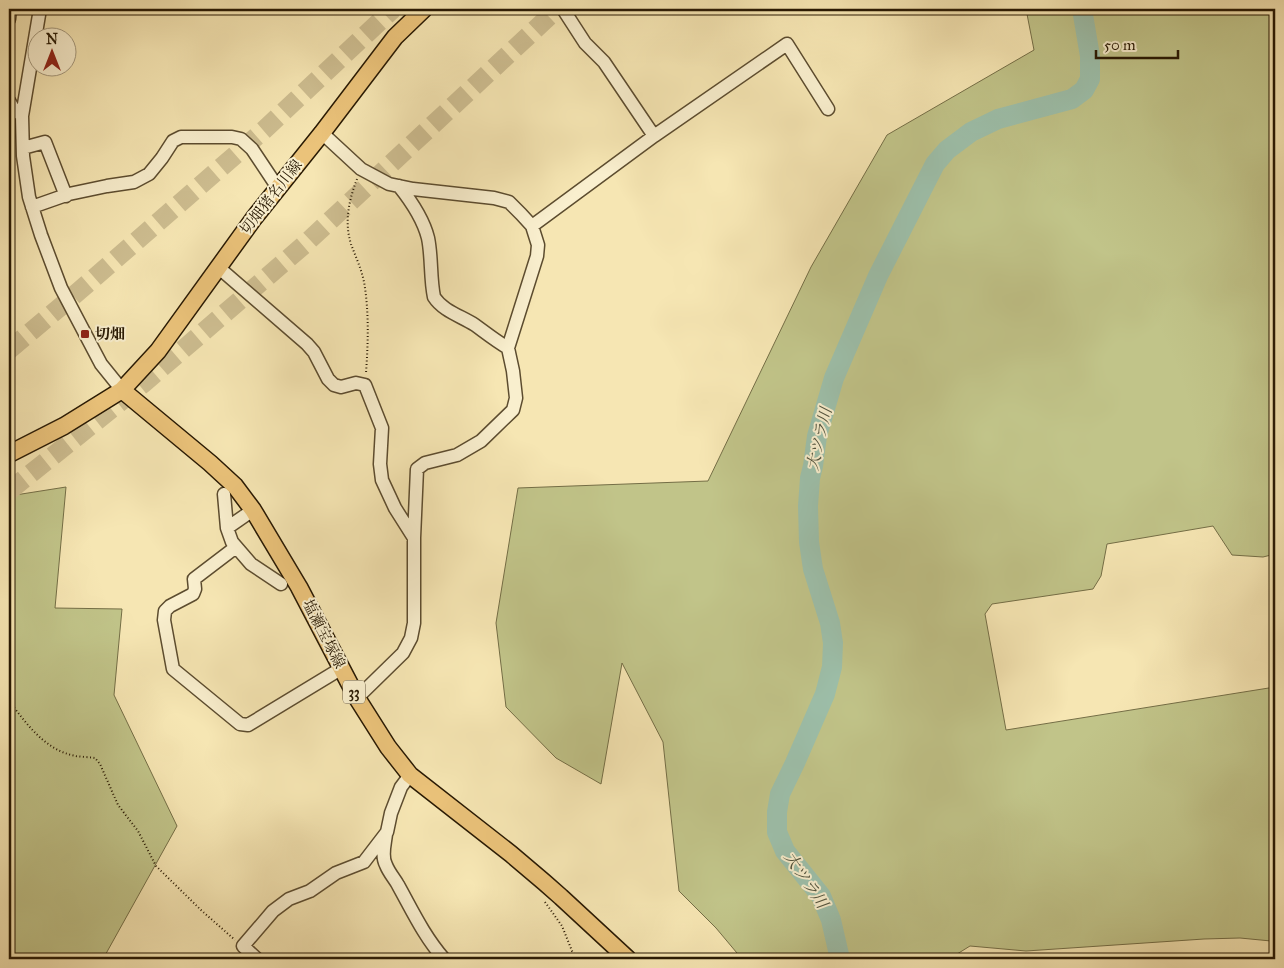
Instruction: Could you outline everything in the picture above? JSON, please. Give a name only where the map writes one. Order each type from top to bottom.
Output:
[{"type":"main road","name":"切畑猪名川線","points":[[122,390],[158,351],[254,218],[322,133],[394,37],[424,9]]},
{"type":"main road","points":[[9,454],[64,426],[122,390]]},
{"type":"main road","name":"塩瀬宝塚線","points":[[122,390],[210,463],[235,486],[253,510],[299,586],[357,698],[388,748],[410,776],[511,854],[561,896],[628,959]]},
{"type":"street","points":[[9,19],[10,9]]},
{"type":"street","points":[[40,9],[22,119],[23,148],[29,197],[61,288],[101,364],[122,390]]},
{"type":"street","points":[[563,9],[585,43],[604,62],[654,136]]},
{"type":"street","points":[[532,226],[654,136],[786,44],[828,109]]},
{"type":"street","points":[[9,101],[22,119]]},
{"type":"street","points":[[9,122],[22,119]]},
{"type":"street","points":[[322,133],[361,169],[389,184],[413,189],[494,198],[509,202],[532,226],[538,245],[537,256],[508,348],[516,398],[513,410],[481,442],[456,455],[425,463],[417,469],[414,538],[414,623],[411,638],[403,653],[357,698]]},
{"type":"street","points":[[32,207],[66,196],[107,186],[134,182],[149,174],[173,141],[181,137],[232,137],[241,139],[252,149],[278,188]]},
{"type":"street","points":[[23,148],[45,142],[66,196]]},
{"type":"street","points":[[399,186],[419,216],[428,237],[434,297],[438,304],[476,326],[508,348]]},
{"type":"street","points":[[218,267],[307,344],[314,352],[328,379],[334,385],[341,387],[356,383],[365,385],[382,428],[380,464],[382,480],[395,508],[414,538]]},
{"type":"street","points":[[224,494],[227,528],[232,542],[251,564],[280,584]]},
{"type":"street","points":[[227,528],[253,510]]},
{"type":"street","points":[[236,547],[194,579],[195,589],[193,594],[170,606],[165,612],[164,620],[172,669],[240,724],[248,725],[342,668]]},
{"type":"street","points":[[410,776],[401,787],[391,813],[384,855],[385,865],[398,884],[419,926],[433,947],[444,959]]},
{"type":"street","points":[[257,959],[243,946],[273,911],[289,899],[310,891],[336,873],[364,862],[387,832]]},
{"type":"path","points":[[361,169],[351,195],[348,226],[365,287],[368,314],[365,385]]},
{"type":"path","points":[[9,704],[12,705],[29,728],[42,740],[58,750],[74,756],[95,758],[100,764],[118,805],[138,831],[156,866],[202,911],[243,946]]},
{"type":"path","points":[[544,882],[542,894],[544,901],[562,926],[572,951],[579,959]]},
{"type":"green space","points":[[1026,9],[1275,9],[1275,554],[1263,557],[1232,555],[1213,526],[1107,544],[1101,576],[1093,589],[992,604],[985,614],[1006,730],[1275,687],[1275,940],[1240,938],[1204,939],[1026,951],[970,946],[949,959],[742,959],[716,928],[679,891],[663,742],[622,663],[601,784],[556,758],[506,707],[496,623],[518,488],[708,481],[811,267],[887,135],[1034,50]]},
{"type":"green space","points":[[66,487],[55,608],[122,609],[114,695],[177,826],[103,959],[9,959],[9,496]]},
{"type":"waterway","name":"大ツラ川","points":[[840,959],[831,920],[821,896],[785,851],[777,832],[777,812],[780,794],[825,694],[832,667],[833,643],[830,623],[813,569],[809,542],[808,506],[810,478],[817,436],[834,378],[878,276],[935,164],[947,150],[971,132],[998,119],[1072,99],[1084,90],[1090,79],[1090,56],[1082,9]]},
{"type":"tunnel","points":[[9,350],[264,130],[393,9]]},
{"type":"tunnel","points":[[9,491],[144,383],[304,245],[557,9]]},
{"type":"place","name":"切畑","points":[[85,334]]}]
